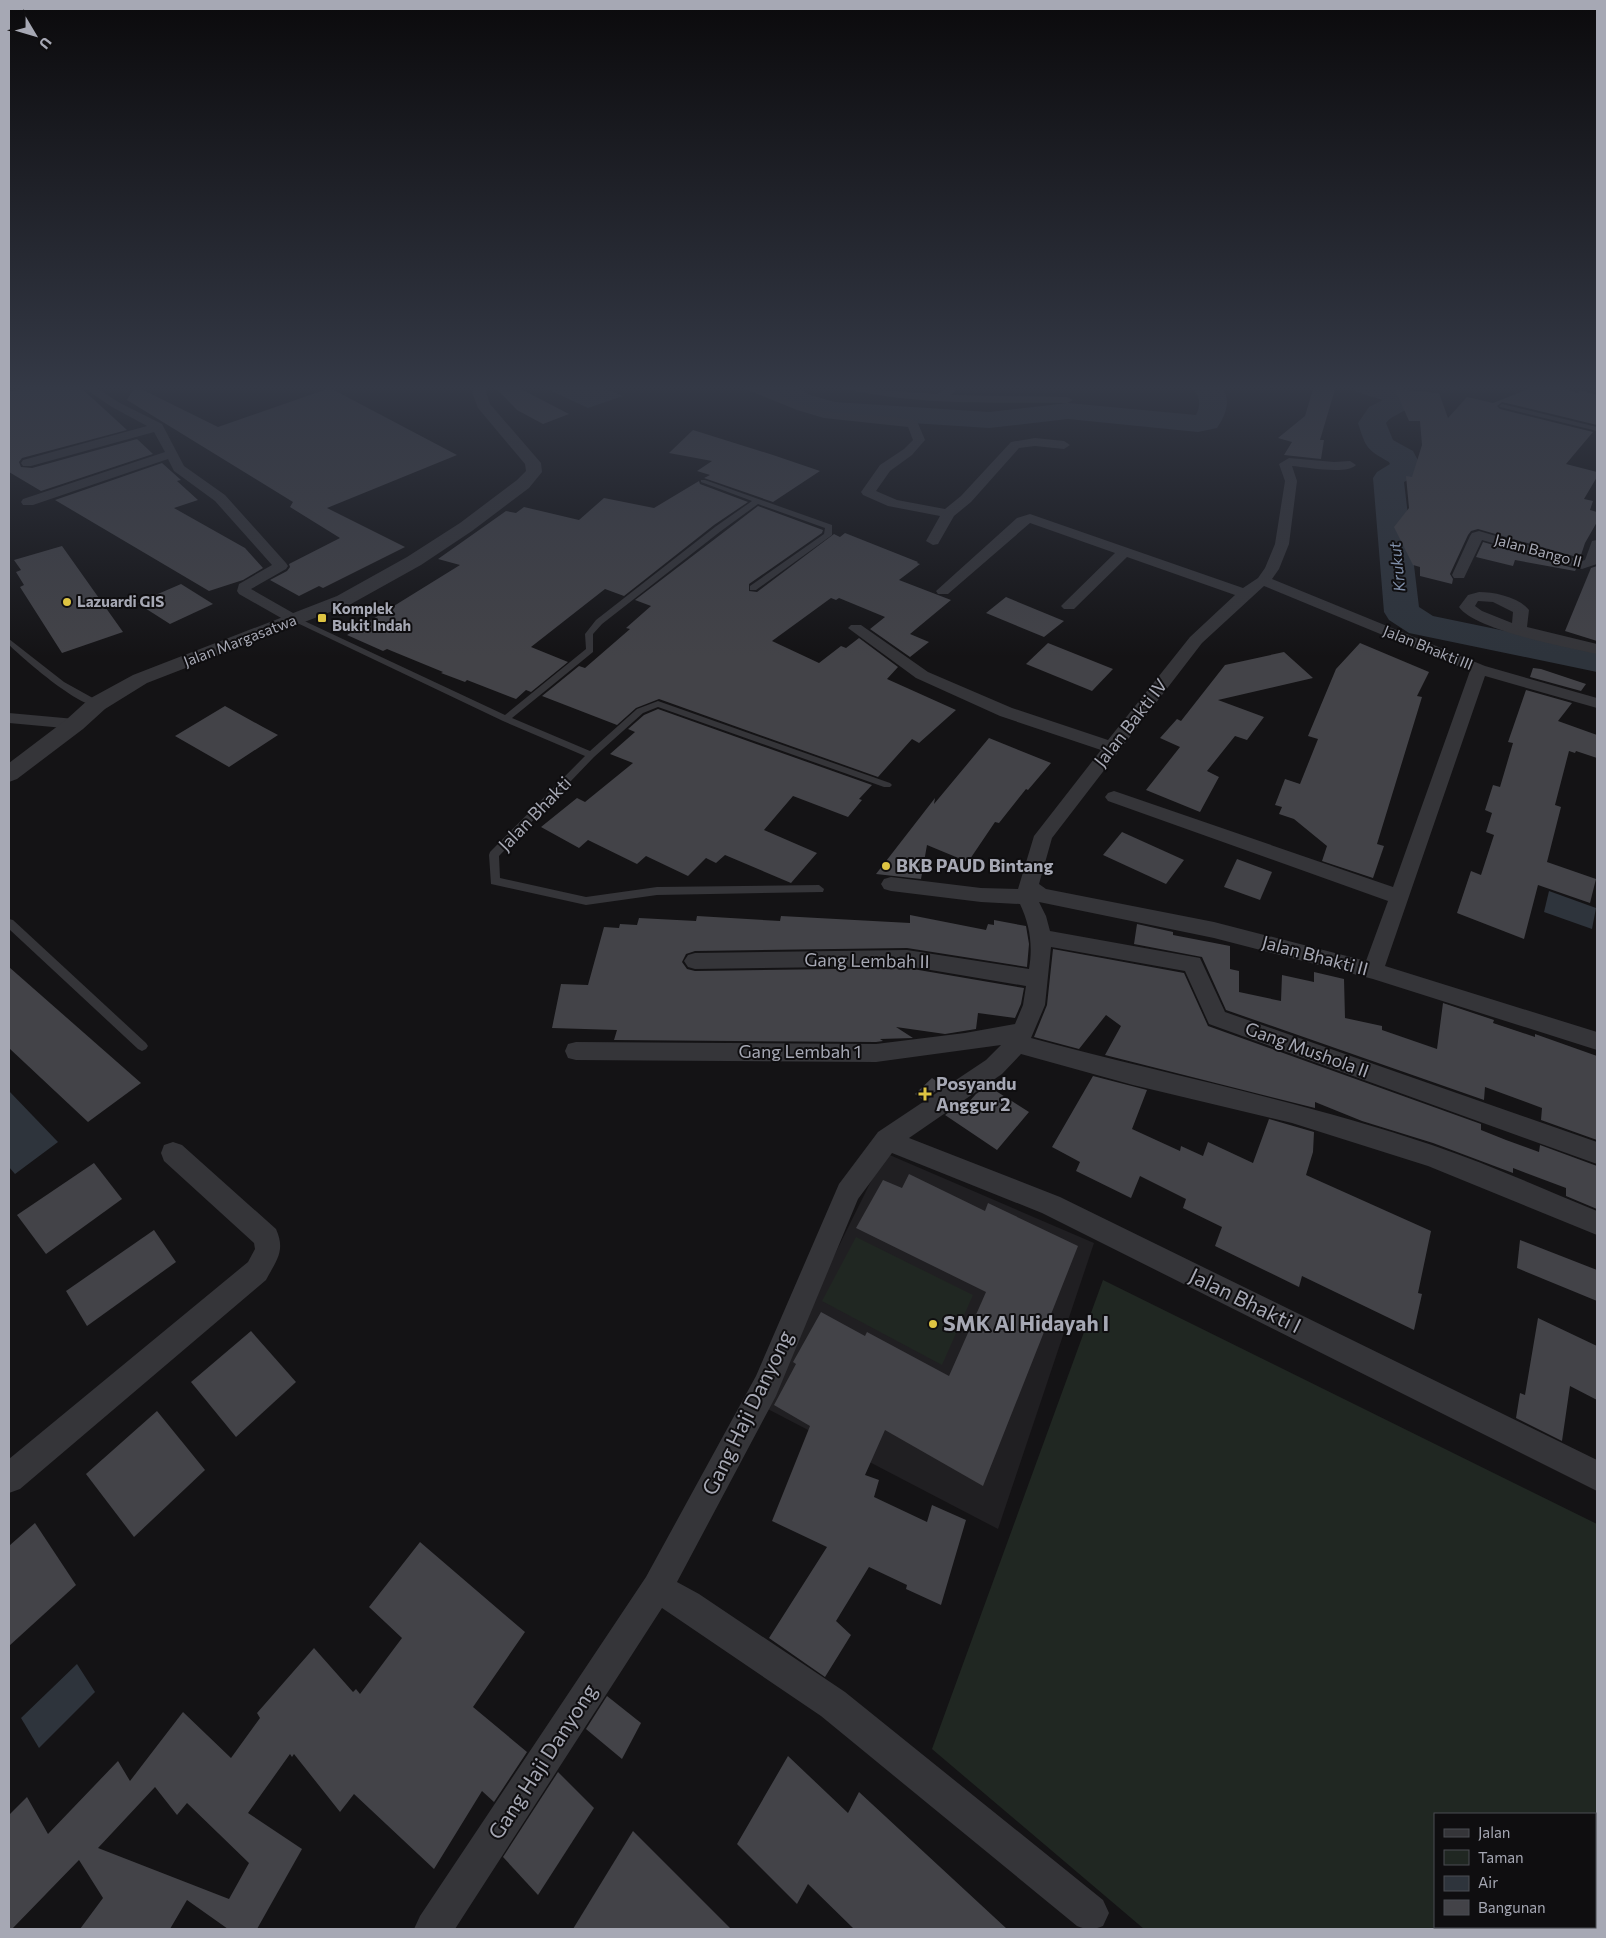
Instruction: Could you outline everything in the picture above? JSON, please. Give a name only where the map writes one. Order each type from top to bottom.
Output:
[{"type":"street","points":[[28,502],[105,476]]},
{"type":"street","points":[[191,476],[220,498],[281,566],[244,587],[244,591],[295,620]]},
{"type":"street","name":"Jalan Margasatwa","points":[[9,774],[75,724],[97,704],[140,679],[344,600],[414,561],[509,495],[530,476]]},
{"type":"street","points":[[879,476],[868,492],[893,503],[948,514]]},
{"type":"street","points":[[933,540],[948,514],[966,499],[986,476]]},
{"type":"street","points":[[1263,581],[1272,569],[1282,544],[1291,481],[1289,476]]},
{"type":"street","points":[[943,591],[1022,521],[1030,518],[1246,594]]},
{"type":"street","name":"Jalan Bango II","points":[[1459,575],[1477,536],[1582,564],[1591,563],[1597,544]]},
{"type":"street","points":[[1070,606],[1125,551]]},
{"type":"street","name":"Jalan Bakti IV","points":[[1028,892],[1044,836],[1196,640],[1255,585],[1263,581]]},
{"type":"street","name":"Jalan Bhakti III","points":[[1263,581],[1479,669],[1597,703]]},
{"type":"street","points":[[856,628],[922,675],[1006,712],[1112,748]]},
{"type":"street","points":[[1519,629],[1597,649]]},
{"type":"street","points":[[1373,971],[1479,669]]},
{"type":"street","points":[[9,718],[75,724]]},
{"type":"street","points":[[1114,797],[1399,897]]},
{"type":"street","points":[[891,884],[981,895],[1028,892]]},
{"type":"street","name":"Gang Haji Danyong","points":[[434,1929],[657,1588],[766,1386],[848,1192],[887,1140],[994,1067],[1010,1052],[1019,1037],[1034,1006],[1041,959],[1041,936],[1028,892]]},
{"type":"street","name":"Jalan Bhakti II","points":[[1028,892],[1214,930],[1373,971],[1597,1041]]},
{"type":"street","name":"Gang Mushola II","points":[[1041,936],[1193,964],[1217,1018],[1597,1153]]},
{"type":"street","name":"Gang Lembah II","points":[[695,961],[907,958],[1037,979]]},
{"type":"street","points":[[1019,1037],[1133,1074],[1292,1113],[1423,1153],[1597,1223]]},
{"type":"street","name":"Gang Lembah 1","points":[[576,1051],[876,1053],[1019,1037]]},
{"type":"street","name":"Jalan Bhakti I","points":[[887,1140],[1052,1205],[1597,1476]]},
{"type":"street","points":[[9,1478],[257,1271],[268,1251],[267,1238],[173,1153]]},
{"type":"street","points":[[657,1588],[688,1605],[833,1704],[1090,1913]]},
{"type":"lane","points":[[703,481],[829,527],[828,535],[754,588]]},
{"type":"lane","points":[[506,719],[590,650],[589,634],[599,622],[718,528],[759,500]]},
{"type":"lane","points":[[295,620],[506,719],[591,755]]},
{"type":"lane","points":[[9,640],[36,665],[68,689],[97,704]]},
{"type":"lane","name":"Jalan Bhakti","points":[[818,889],[657,891],[586,901],[495,881],[494,856],[591,755],[640,711],[658,704],[887,785]]},
{"type":"lane","points":[[9,924],[142,1046]]},
{"type":"shaded area","name":"SMK Al Hidayah I","points":[[885,1153],[1094,1243],[998,1529],[760,1405]]},
{"type":"green space","points":[[856,1237],[973,1295],[942,1365],[822,1301]]},
{"type":"green space","points":[[1103,1280],[1597,1524],[1597,1929],[1144,1929],[932,1749]]},
{"type":"water","points":[[1549,891],[1596,908],[1592,929],[1544,912]]},
{"type":"water","points":[[9,1091],[58,1142],[15,1174],[9,1167]]},
{"type":"water","points":[[77,1664],[95,1692],[39,1748],[21,1718]]},
{"type":"building","points":[[16,476],[85,476],[41,491]]},
{"type":"building","points":[[123,476],[177,476],[181,480],[177,481],[198,500],[174,508],[245,548],[263,568],[243,580],[209,591],[55,500]]},
{"type":"building","points":[[251,476],[404,476],[327,508],[405,547],[323,588],[319,586],[299,596],[270,580],[287,571],[290,567],[289,564],[340,538],[290,507],[293,502]]},
{"type":"building","points":[[707,476],[812,476],[773,502],[704,478]]},
{"type":"building","points":[[1406,476],[1597,476],[1584,499],[1593,501],[1590,510],[1597,512],[1597,522],[1585,543],[1580,558],[1478,529],[1471,531],[1450,574],[1453,579],[1452,584],[1420,576],[1420,567],[1413,565],[1394,527],[1409,508]]},
{"type":"building","points":[[699,481],[700,484],[748,502],[714,525],[624,596],[605,589],[531,647],[568,662],[531,692],[526,690],[516,699],[467,680],[465,682],[441,673],[443,672],[387,649],[383,651],[347,635],[460,565],[438,559],[506,511],[516,513],[524,507],[579,520],[604,498],[654,508]]},
{"type":"building","points":[[758,506],[823,530],[822,533],[749,584],[749,591],[757,592],[834,534],[840,537],[845,533],[918,562],[920,564],[899,580],[951,600],[910,634],[929,642],[910,657],[870,629],[885,617],[839,598],[836,600],[831,598],[772,641],[819,663],[841,646],[846,648],[859,638],[898,667],[887,679],[956,710],[919,743],[912,739],[878,777],[659,699],[636,708],[617,725],[542,696],[579,666],[585,668],[630,629],[626,628],[651,606],[635,600]]},
{"type":"building","points":[[1483,542],[1576,569],[1575,571],[1515,560],[1513,566],[1476,557]]},
{"type":"building","name":"Lazuardi GIS","points":[[62,546],[123,632],[62,653],[20,587],[24,585],[16,572],[21,570],[14,560]]},
{"type":"building","points":[[1597,566],[1597,641],[1565,631],[1591,568]]},
{"type":"building","points":[[181,584],[213,604],[170,624],[137,603]]},
{"type":"building","points":[[1006,597],[1064,621],[1044,637],[986,613]]},
{"type":"building","points":[[1048,643],[1113,669],[1092,691],[1026,664]]},
{"type":"building","points":[[1360,643],[1429,672],[1417,696],[1422,697],[1377,844],[1384,846],[1373,878],[1322,861],[1327,846],[1294,819],[1279,814],[1282,807],[1275,805],[1285,779],[1300,784],[1318,739],[1308,736],[1336,669]]},
{"type":"building","points":[[1284,652],[1313,678],[1218,700],[1264,717],[1247,740],[1235,736],[1207,771],[1219,777],[1200,812],[1146,790],[1180,747],[1160,738],[1177,719],[1181,721],[1225,665]]},
{"type":"building","points":[[1533,668],[1586,684],[1581,691],[1530,677]]},
{"type":"building","points":[[1526,690],[1572,703],[1558,721],[1597,735],[1597,758],[1576,751],[1575,753],[1569,751],[1555,805],[1561,807],[1547,862],[1596,879],[1590,903],[1538,885],[1524,939],[1457,913],[1471,871],[1481,875],[1494,835],[1486,832],[1492,813],[1485,810],[1493,785],[1500,787],[1513,743],[1508,742]]},
{"type":"building","points":[[225,706],[278,735],[229,767],[175,736]]},
{"type":"building","points":[[658,709],[872,785],[859,799],[862,800],[848,817],[793,796],[764,830],[817,853],[791,883],[725,855],[716,863],[706,858],[688,876],[646,856],[637,864],[588,840],[579,848],[541,827],[577,798],[585,802],[633,763],[610,754],[635,732],[628,729],[644,715]]},
{"type":"building","points":[[989,738],[1051,763],[1028,790],[1026,789],[999,823],[995,822],[968,862],[927,845],[921,879],[876,874],[935,798],[934,804]]},
{"type":"building","points":[[1122,832],[1184,860],[1166,884],[1103,855]]},
{"type":"building","points":[[1237,859],[1272,872],[1260,900],[1224,887]]},
{"type":"building","points":[[910,915],[986,930],[988,924],[994,925],[994,920],[1026,926],[1029,944],[1027,967],[907,948],[695,951],[686,954],[682,962],[687,969],[695,971],[907,968],[1024,988],[1021,1004],[1015,1018],[978,1013],[976,1029],[945,1034],[896,1027],[913,1038],[880,1039],[883,1041],[876,1042],[614,1040],[617,1030],[552,1028],[561,984],[588,985],[604,927],[619,928],[620,924],[637,925],[639,918],[696,921],[697,916],[780,921],[781,916],[910,923]]},
{"type":"building","points":[[1137,924],[1173,932],[1173,935],[1230,946],[1230,969],[1239,971],[1239,992],[1281,1001],[1282,975],[1314,982],[1314,972],[1344,979],[1345,1018],[1382,1026],[1382,1030],[1437,1049],[1443,1003],[1494,1020],[1493,1023],[1535,1037],[1535,1034],[1597,1056],[1597,1140],[1541,1120],[1542,1108],[1485,1087],[1484,1100],[1226,1010],[1202,957],[1134,944]]},
{"type":"building","points":[[1053,949],[1184,973],[1208,1026],[1481,1124],[1481,1130],[1539,1152],[1540,1145],[1597,1166],[1597,1209],[1566,1196],[1566,1188],[1513,1168],[1513,1173],[1433,1143],[1362,1121],[1315,1102],[1315,1108],[1105,1055],[1121,1026],[1106,1015],[1079,1049],[1034,1037],[1047,1005]]},
{"type":"building","points":[[9,967],[141,1083],[88,1122],[9,1048]]},
{"type":"building","points":[[1093,1076],[1147,1090],[1132,1129],[1180,1151],[1181,1146],[1203,1156],[1208,1142],[1253,1163],[1269,1119],[1314,1132],[1313,1152],[1306,1175],[1431,1231],[1418,1293],[1422,1294],[1414,1330],[1302,1276],[1299,1287],[1215,1246],[1222,1227],[1183,1208],[1186,1199],[1140,1176],[1131,1198],[1076,1171],[1080,1162],[1052,1147]]},
{"type":"building","points":[[932,1078],[943,1086],[923,1100],[915,1094]]},
{"type":"building","points":[[988,1086],[1029,1112],[997,1150],[945,1115],[964,1102],[967,1104],[976,1094]]},
{"type":"building","points":[[94,1163],[122,1199],[46,1254],[17,1215]]},
{"type":"building","points":[[909,1174],[985,1211],[988,1203],[1078,1246],[983,1486],[885,1430],[865,1475],[879,1480],[874,1497],[927,1522],[932,1505],[966,1520],[941,1605],[906,1589],[907,1585],[869,1567],[836,1621],[851,1635],[825,1677],[769,1638],[827,1547],[772,1521],[810,1426],[774,1405],[796,1364],[793,1362],[821,1312],[865,1336],[867,1332],[949,1376],[986,1292],[856,1228],[883,1180],[902,1188]]},
{"type":"building","points":[[154,1230],[176,1262],[87,1326],[66,1291]]},
{"type":"building","points":[[1520,1240],[1597,1270],[1597,1301],[1517,1268]]},
{"type":"building","points":[[1538,1318],[1597,1346],[1597,1400],[1570,1386],[1562,1441],[1516,1418],[1520,1393],[1525,1395]]},
{"type":"building","points":[[251,1331],[296,1382],[236,1437],[191,1382]]},
{"type":"building","points":[[157,1411],[205,1470],[134,1537],[86,1474]]},
{"type":"building","points":[[35,1523],[76,1585],[9,1646],[9,1546]]},
{"type":"building","points":[[420,1542],[525,1632],[473,1707],[527,1752],[494,1802],[482,1791],[434,1869],[354,1794],[340,1812],[294,1754],[292,1757],[290,1754],[248,1813],[302,1849],[257,1929],[228,1929],[187,1900],[170,1929],[80,1929],[103,1898],[79,1860],[12,1929],[9,1929],[9,1815],[27,1797],[48,1834],[118,1761],[130,1781],[183,1712],[231,1758],[260,1718],[257,1713],[314,1648],[353,1692],[356,1689],[360,1694],[402,1638],[369,1607]],"holes":[[[155,1787],[177,1815],[187,1803],[249,1863],[229,1899],[98,1848]]]},
{"type":"building","points":[[607,1696],[641,1723],[622,1759],[586,1729]]},
{"type":"building","points":[[788,1756],[848,1813],[859,1792],[1007,1929],[854,1929],[808,1884],[797,1904],[737,1844]]},
{"type":"building","points":[[558,1772],[594,1808],[538,1895],[503,1857]]},
{"type":"building","points":[[633,1831],[731,1929],[573,1929]]},
{"type":"waterway","name":"Krukut","points":[[1391,476],[1388,478],[1402,612],[1422,625],[1597,661]]},
{"type":"place","name":"Lazuardi GIS","points":[[67,602]]},
{"type":"place","name":"Komplek Bukit Indah","points":[[322,618]]},
{"type":"place","name":"BKB PAUD Bintang","points":[[886,866]]},
{"type":"place","name":"Posyandu Anggur 2","points":[[925,1094]]},
{"type":"place","name":"SMK Al Hidayah I","points":[[933,1324]]}]
